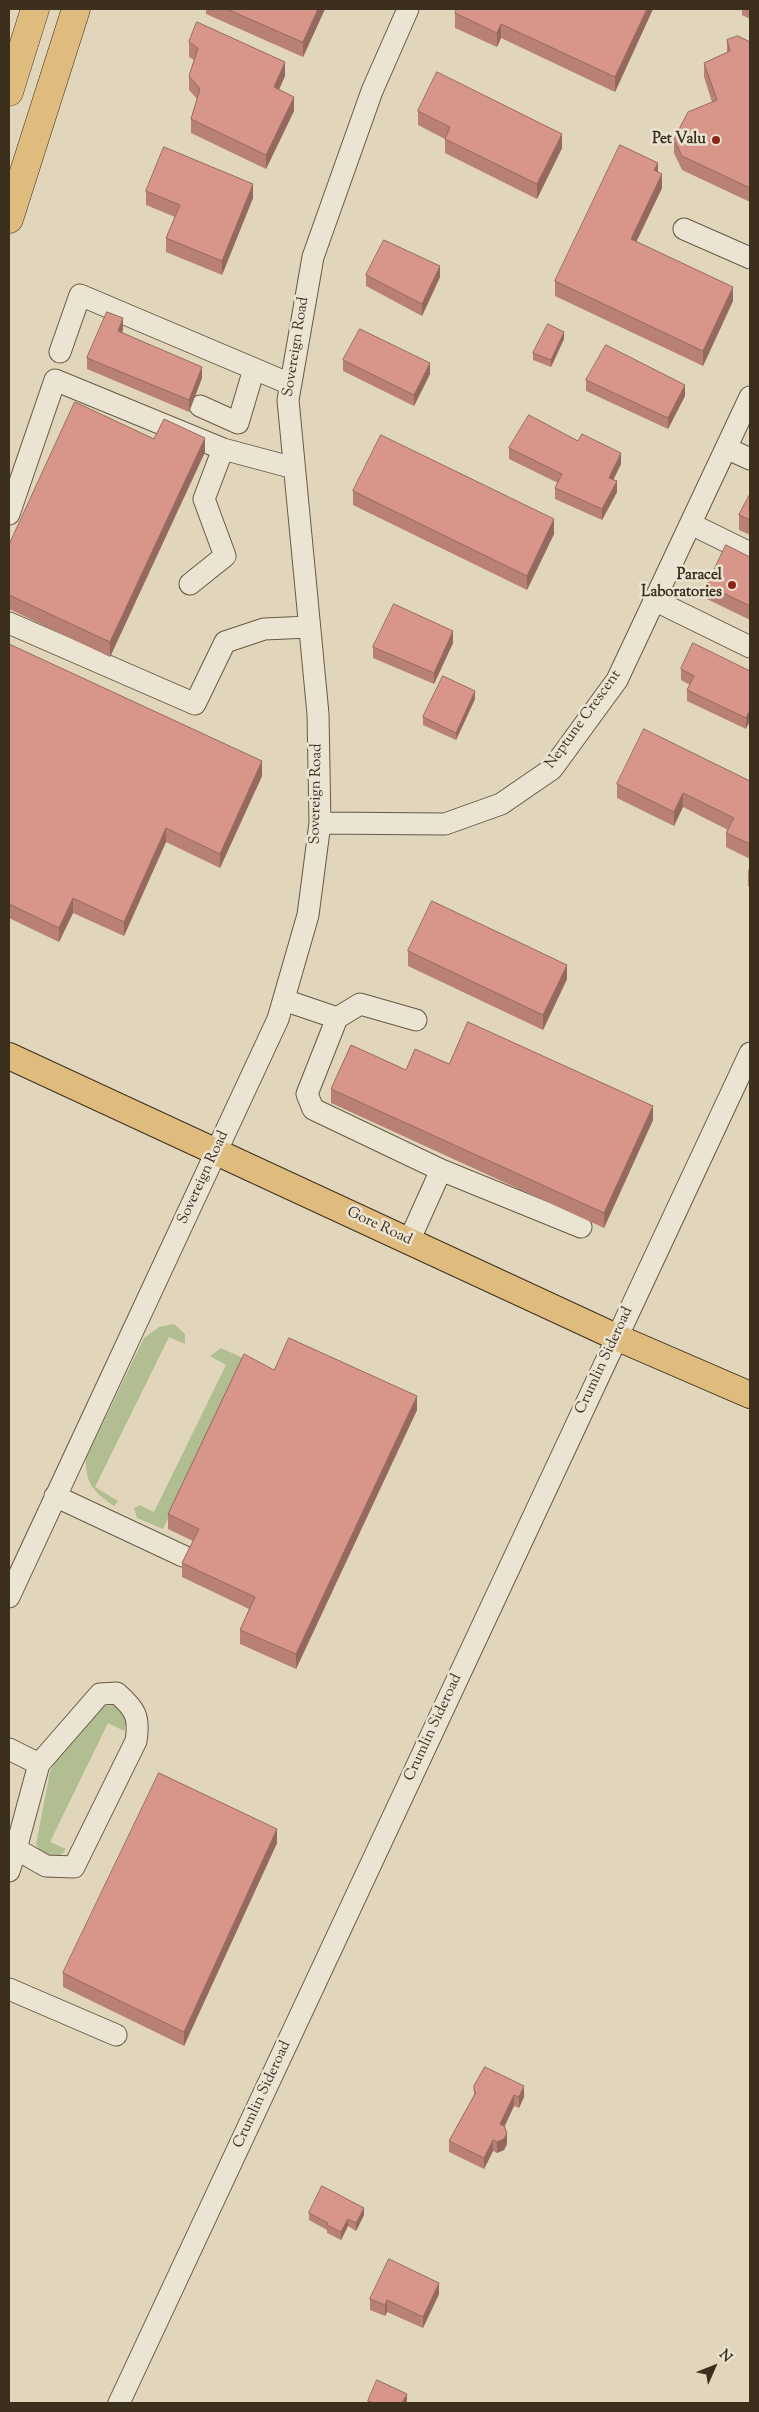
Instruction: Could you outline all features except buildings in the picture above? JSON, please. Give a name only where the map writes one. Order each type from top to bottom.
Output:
[{"type":"highway","points":[[9,92],[35,9]]},
{"type":"highway","points":[[9,219],[76,9]]},
{"type":"main road","name":"Gore Road","points":[[9,1056],[616,1337],[750,1395]]},
{"type":"street","name":"Sovereign Road","points":[[9,1597],[278,1019],[308,915],[320,823],[318,714],[288,400],[312,257],[372,91],[408,9]]},
{"type":"street","points":[[684,229],[750,258]]},
{"type":"street","points":[[60,352],[80,295],[290,384]]},
{"type":"street","points":[[200,406],[238,423],[254,369]]},
{"type":"street","points":[[9,514],[56,380],[223,449],[294,468]]},
{"type":"street","name":"Neptune Crescent","points":[[320,823],[445,824],[501,804],[552,769],[616,680],[750,397]]},
{"type":"street","points":[[726,448],[750,459]]},
{"type":"street","points":[[190,584],[225,556],[204,499],[223,449]]},
{"type":"street","points":[[691,524],[750,553]]},
{"type":"street","points":[[654,600],[750,647]]},
{"type":"street","points":[[9,622],[195,704],[225,642],[264,629],[309,626]]},
{"type":"street","points":[[284,1000],[337,1018]]},
{"type":"street","points":[[416,1020],[360,1004],[337,1018],[307,1094],[313,1109],[441,1170],[580,1227]]},
{"type":"street","name":"Crumlin Sideroad","points":[[120,2403],[750,1053]]},
{"type":"street","points":[[409,1241],[441,1170]]},
{"type":"street","points":[[55,1496],[183,1556]]},
{"type":"street","points":[[9,1871],[39,1764],[100,1694],[117,1693],[132,1707],[139,1723],[136,1741],[74,1867],[46,1866],[16,1849]]},
{"type":"street","points":[[9,1749],[39,1764]]},
{"type":"street","points":[[9,1989],[116,2035]]},
{"type":"green space","points":[[174,1324],[185,1334],[185,1344],[169,1337],[95,1487],[118,1501],[114,1506],[96,1492],[89,1481],[86,1458],[144,1338],[159,1327]]},
{"type":"green space","points":[[221,1348],[245,1359],[163,1529],[137,1518],[134,1508],[140,1505],[154,1512],[226,1365],[210,1356]]},
{"type":"green space","points":[[115,1705],[127,1720],[124,1731],[108,1723],[50,1842],[66,1849],[62,1854],[50,1858],[41,1853],[36,1844],[50,1772],[56,1758],[102,1706]]},
{"type":"place","name":"Pet Valu","points":[[716,140]]},
{"type":"place","name":"Paracel Laboratories","points":[[732,585]]}]
